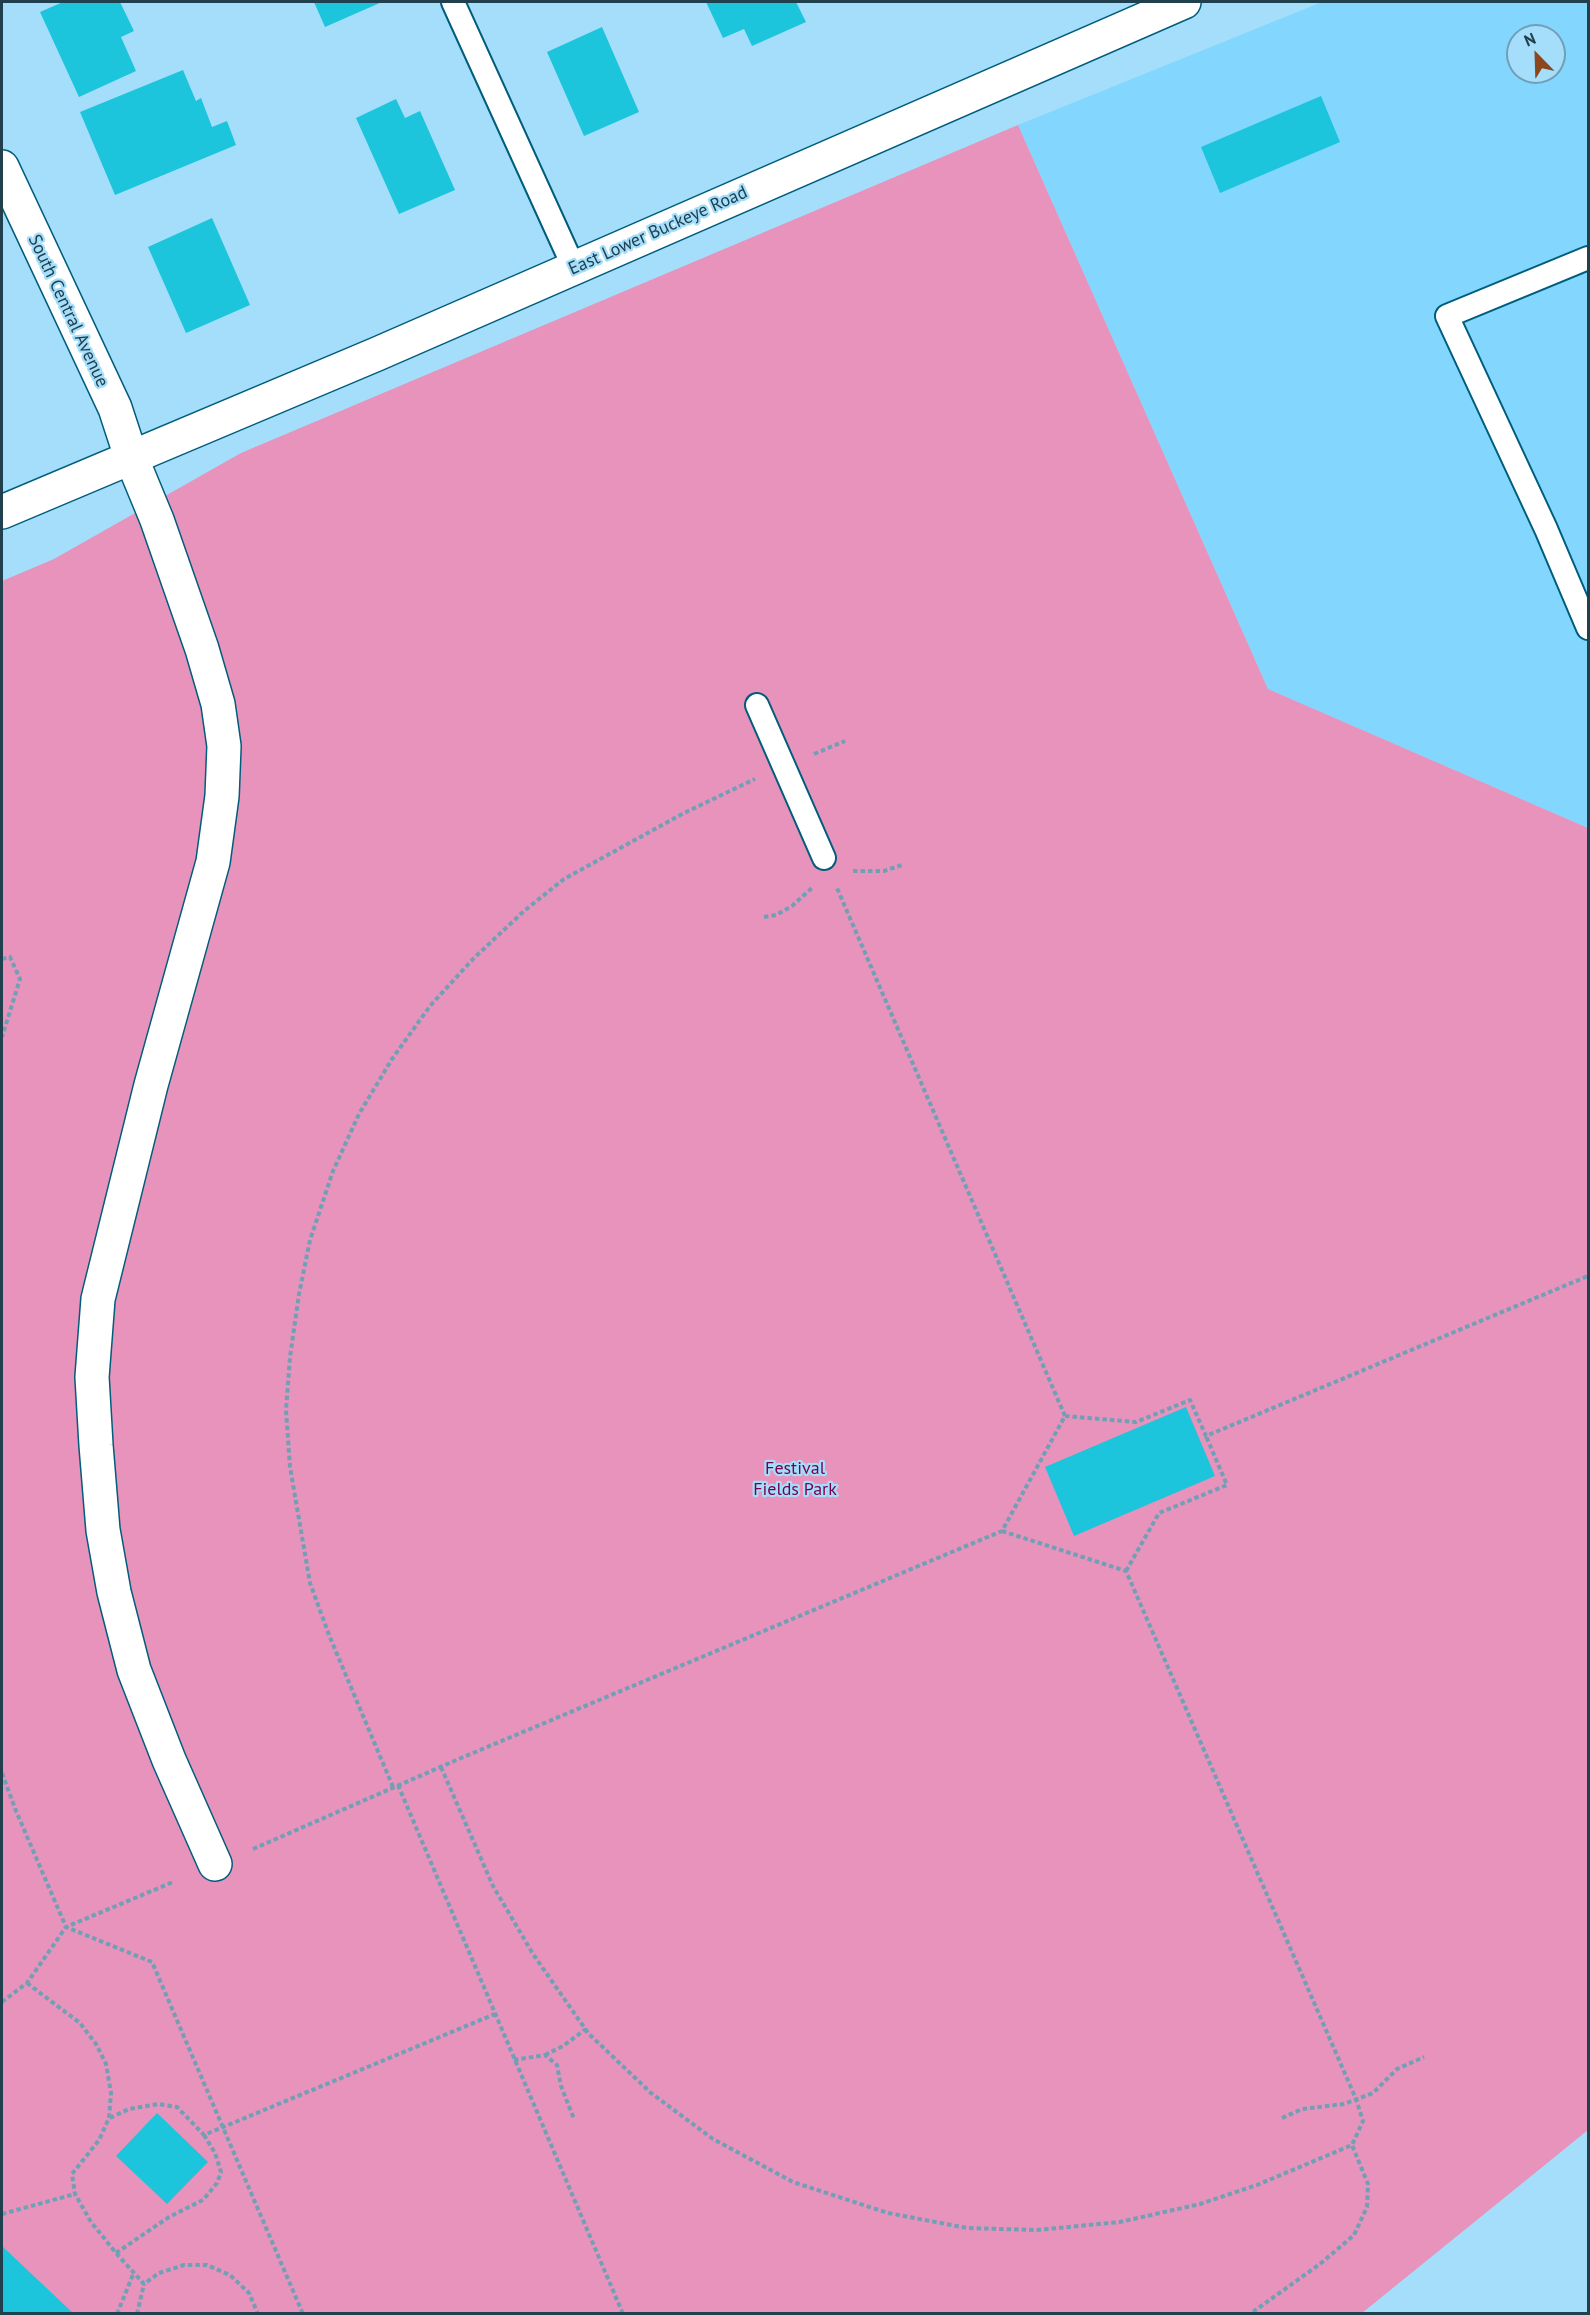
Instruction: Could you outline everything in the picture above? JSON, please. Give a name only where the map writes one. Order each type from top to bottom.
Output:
[{"type":"street","name":"East Lower Buckeye Road","points":[[2,512],[377,354],[1184,2]]},
{"type":"street","name":"South Central Avenue","points":[[2,166],[115,408],[202,649],[218,704],[224,746],[222,796],[213,862],[148,1096],[98,1299],[92,1377],[103,1530],[114,1592],[134,1670],[169,1760],[215,1864]]},
{"type":"lane","points":[[453,2],[574,268]]},
{"type":"lane","points":[[1588,258],[1447,316],[1546,529],[1588,628]]},
{"type":"lane","points":[[758,705],[824,858]]},
{"type":"path","points":[[623,2313],[329,1635],[310,1583],[290,1467],[286,1410],[290,1357],[310,1240],[333,1171],[359,1114],[393,1059],[430,1006],[473,959],[524,911],[564,879],[729,790],[845,741]]},
{"type":"path","points":[[824,858],[1065,1416]]},
{"type":"path","points":[[2,959],[10,957],[20,979],[2,1037]]},
{"type":"path","points":[[1206,1436],[1588,1276]]},
{"type":"path","points":[[1065,1416],[1136,1422],[1190,1400],[1227,1485],[1159,1514],[1126,1571]]},
{"type":"path","points":[[252,1849],[1002,1531],[1065,1416]]},
{"type":"path","points":[[441,1767],[493,1886],[533,1954],[586,2029],[651,2093],[713,2139],[793,2182],[888,2213],[967,2228],[1037,2230],[1120,2222],[1200,2204],[1247,2188],[1352,2145],[1363,2121],[1356,2099],[1126,1571],[1002,1531]]},
{"type":"path","points":[[2,1773],[20,1822],[66,1927],[152,1962],[303,2313]]},
{"type":"path","points":[[2,2002],[27,1983],[66,1927],[173,1882]]},
{"type":"path","points":[[27,1983],[80,2023],[96,2044],[105,2064],[111,2093],[109,2118],[99,2140],[72,2174],[75,2194],[91,2222],[144,2284]]},
{"type":"path","points":[[204,2135],[495,2014]]},
{"type":"path","points":[[514,2060],[544,2055],[563,2046],[586,2029]]},
{"type":"path","points":[[544,2055],[557,2065],[561,2086],[574,2119]]},
{"type":"path","points":[[1282,2118],[1302,2109],[1344,2104],[1372,2093],[1397,2069],[1424,2056]]},
{"type":"path","points":[[109,2118],[129,2109],[158,2103],[177,2107],[204,2135],[221,2172],[217,2183],[203,2200],[170,2217],[116,2253]]},
{"type":"path","points":[[1250,2313],[1320,2264],[1354,2235],[1367,2207],[1368,2184],[1352,2145]]},
{"type":"path","points":[[2,2214],[75,2194]]},
{"type":"path","points":[[137,2313],[144,2284],[159,2273],[184,2265],[207,2265],[230,2275],[249,2293],[258,2313]]},
{"type":"path","points":[[117,2313],[134,2272]]},
{"type":"shaded area","points":[[1322,2],[1588,2],[1588,828],[1268,689],[1018,125]]},
{"type":"green space","name":"Festival Fields Park","points":[[1018,125],[1268,689],[1588,828],[1588,2130],[1362,2313],[2,2313],[2,581],[54,559],[241,453]]},
{"type":"building","points":[[63,2],[120,2],[134,31],[121,37],[136,71],[79,97],[40,12]]},
{"type":"building","points":[[314,2],[382,2],[325,27]]},
{"type":"building","points":[[706,2],[796,2],[806,22],[752,46],[744,29],[723,38]]},
{"type":"building","points":[[602,27],[639,112],[584,136],[547,52]]},
{"type":"building","points":[[183,70],[196,101],[201,98],[212,127],[227,121],[236,145],[115,195],[80,112]]},
{"type":"building","points":[[1321,96],[1340,142],[1220,193],[1201,147]]},
{"type":"building","points":[[396,99],[405,118],[420,111],[455,190],[399,214],[356,118]]},
{"type":"building","points":[[212,218],[250,305],[186,333],[148,247]]},
{"type":"building","points":[[1186,1407],[1215,1476],[1074,1536],[1045,1467]]},
{"type":"building","points":[[157,2113],[208,2162],[167,2204],[116,2156]]},
{"type":"building","points":[[2,2246],[74,2314],[2,2314]]}]
